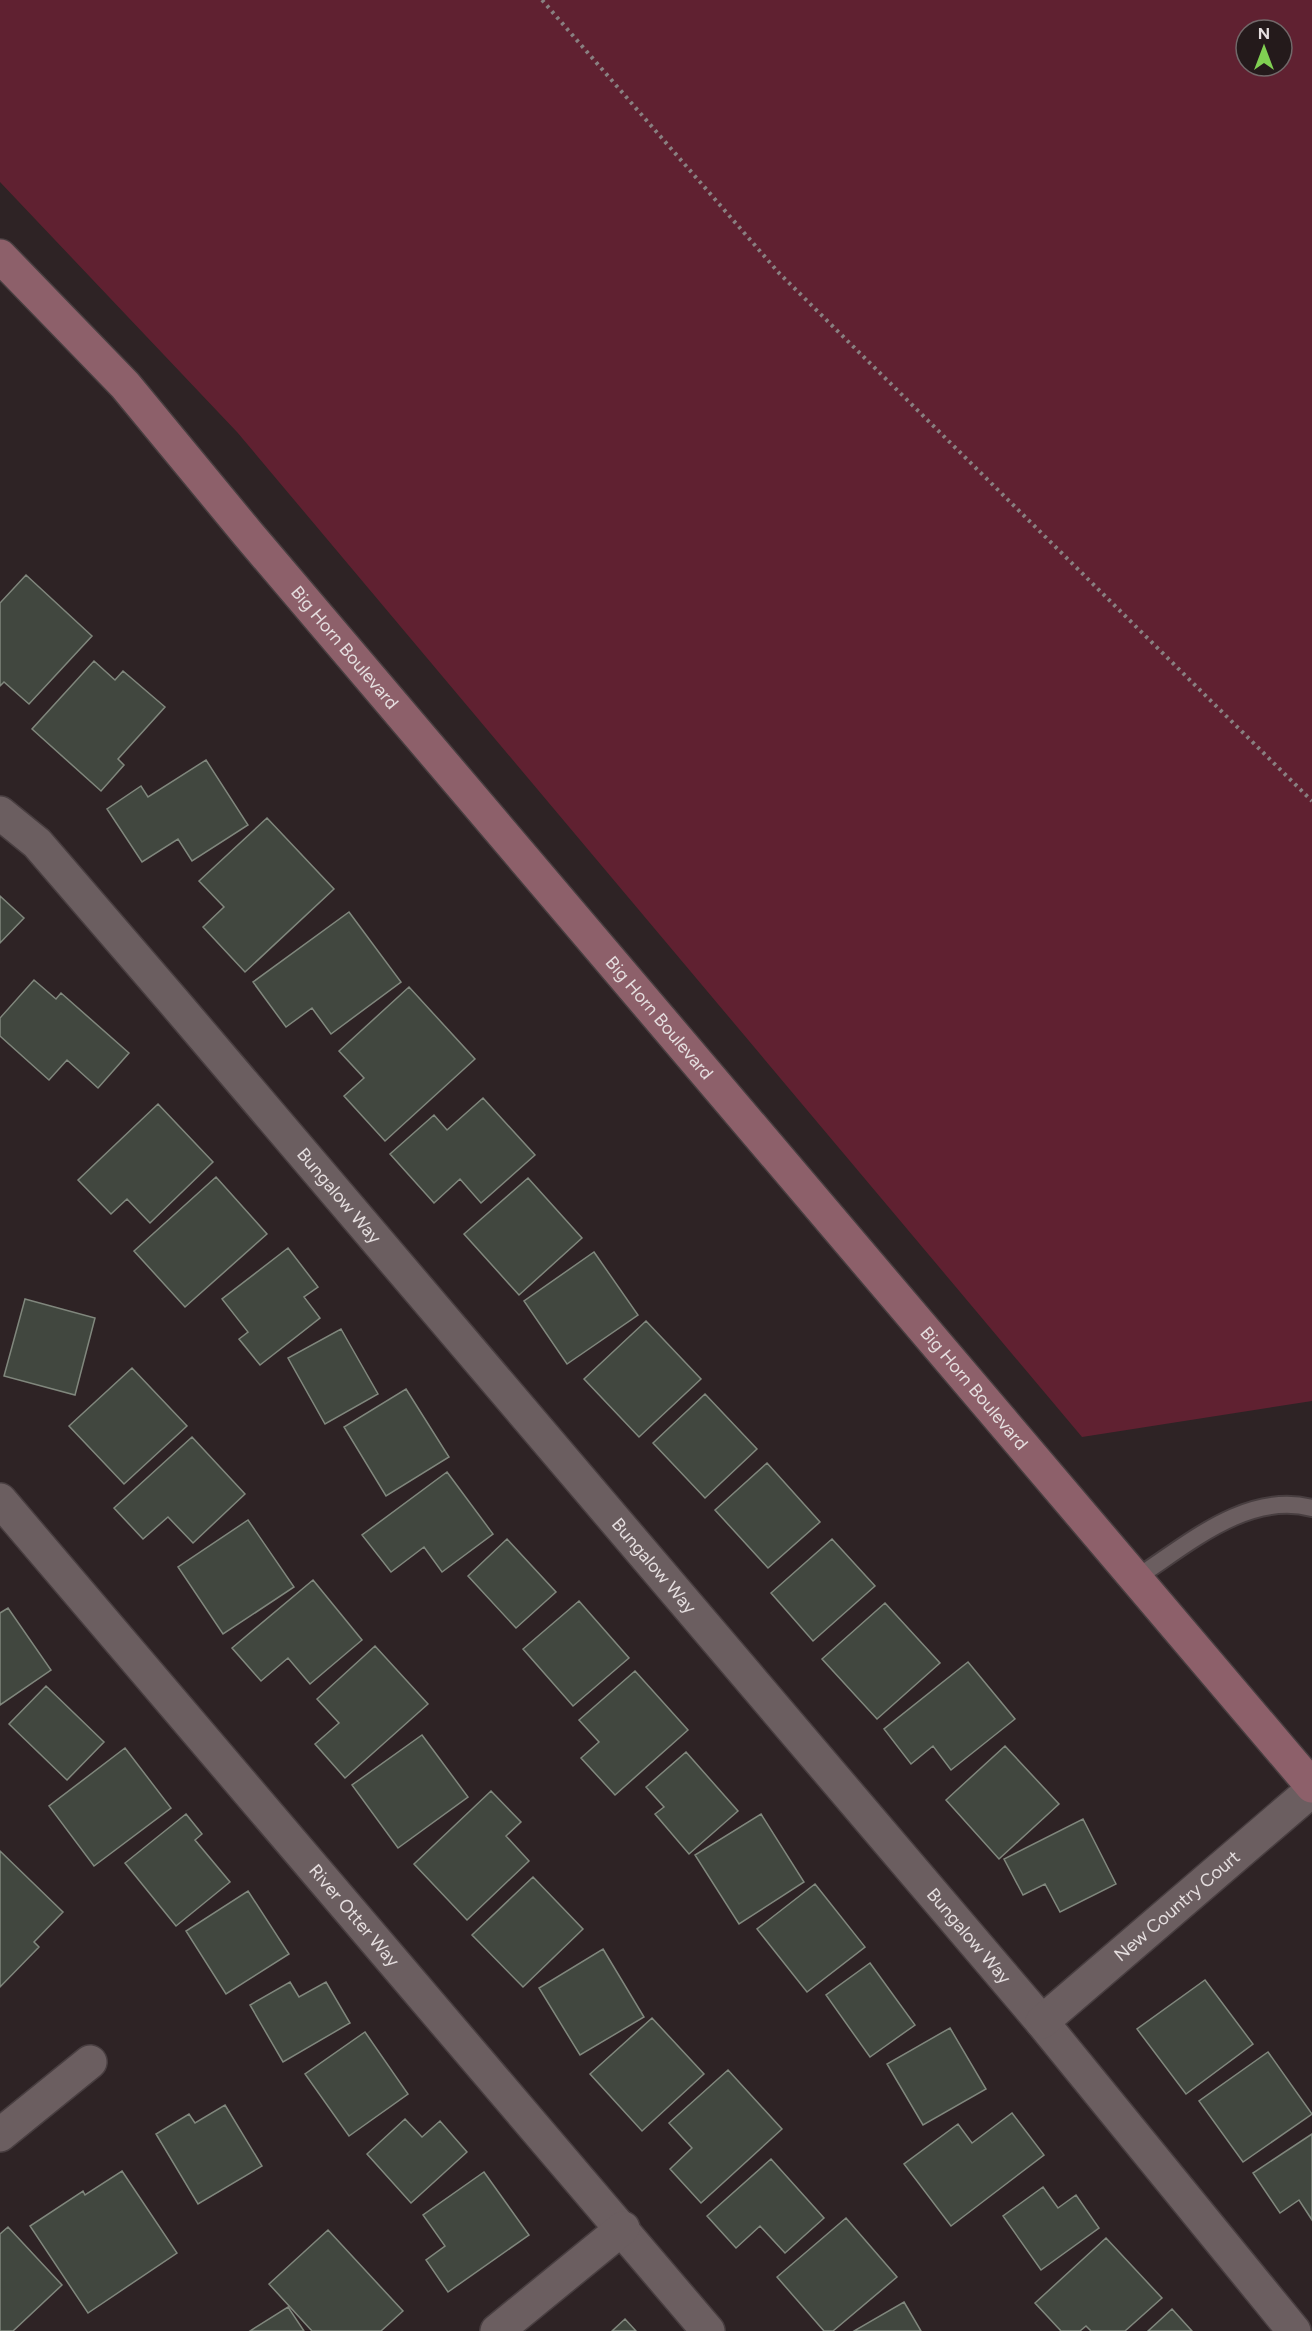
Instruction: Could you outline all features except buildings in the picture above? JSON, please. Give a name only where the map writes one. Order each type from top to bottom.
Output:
[{"type":"main road","name":"Big Horn Boulevard","points":[[0,256],[125,385],[248,534],[1312,1788]]},
{"type":"street","name":"Bungalow Way","points":[[0,813],[37,843],[174,1002],[1042,2022],[1294,2331]]},
{"type":"street","name":"River Otter Way","points":[[0,1500],[623,2228],[708,2331]]},
{"type":"street","name":"New Country Court","points":[[1042,2022],[1312,1788]]},
{"type":"street","points":[[0,2135],[90,2062]]},
{"type":"street","points":[[497,2331],[623,2228]]},
{"type":"lane","points":[[1136,1578],[1233,1516],[1265,1506],[1298,1504],[1312,1508]]},
{"type":"path","points":[[542,0],[779,273],[1312,801]]},
{"type":"shaded area","points":[[0,0],[1312,0],[1312,1401],[1082,1437],[237,432],[0,182]]}]
